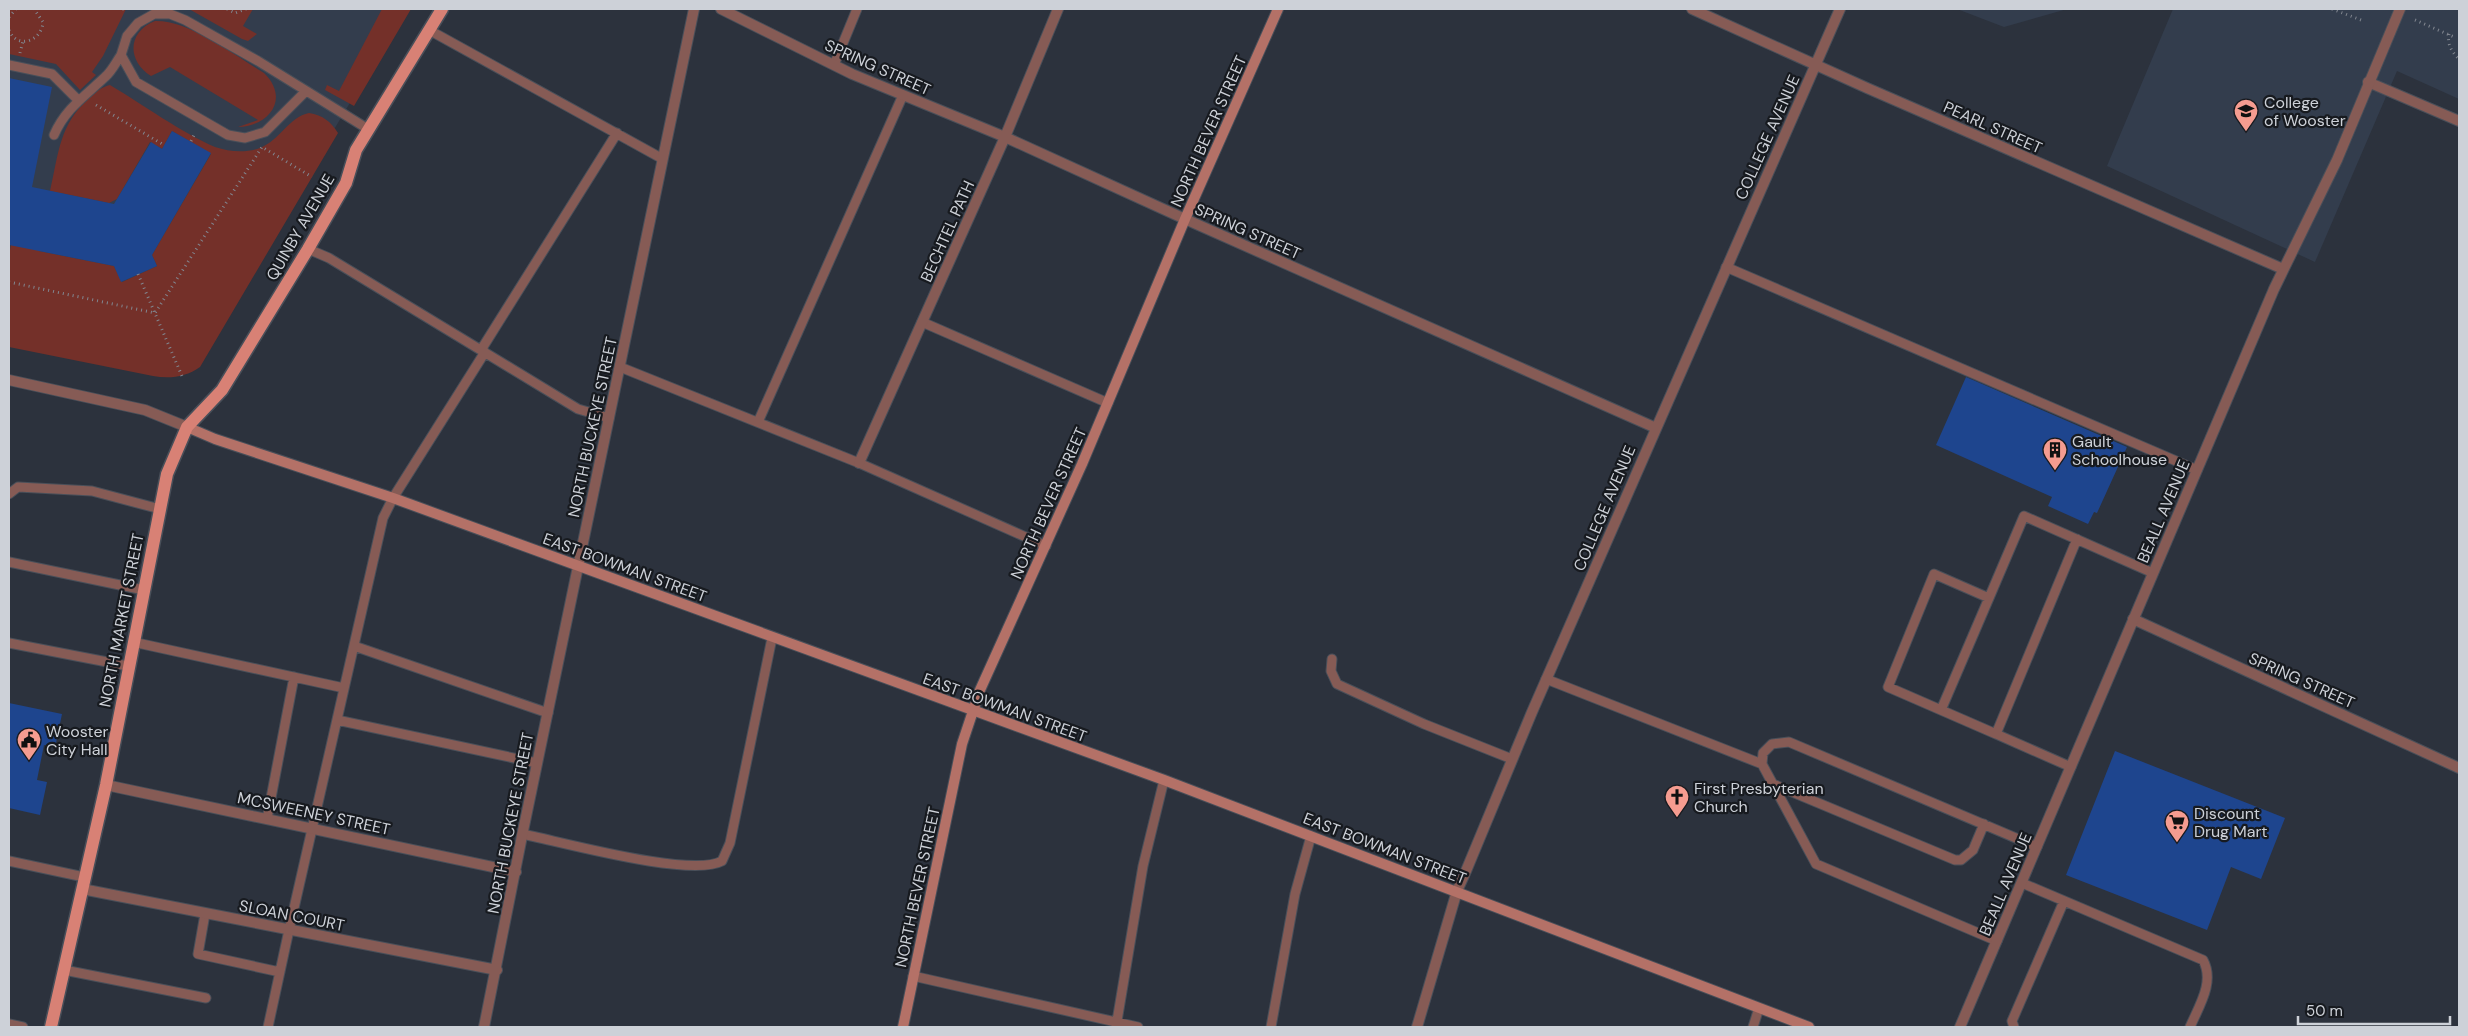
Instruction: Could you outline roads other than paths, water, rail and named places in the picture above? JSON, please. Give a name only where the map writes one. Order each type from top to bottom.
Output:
[{"type":"main road","name":"QUINBY AVENUE","points":[[186,426],[222,390],[346,183],[356,150],[368,129],[442,9]]},
{"type":"main road","name":"NORTH BEVER STREET","points":[[903,1027],[962,744],[980,690],[1046,546],[1184,220],[1278,9]]},
{"type":"main road","name":"EAST BOWMAN STREET","points":[[186,426],[215,440],[393,498],[972,712],[1164,780],[1809,1027]]},
{"type":"main road","name":"NORTH MARKET STREET","points":[[50,1027],[106,784],[167,474],[186,426]]},
{"type":"street","name":"NORTH BUCKEYE STREET","points":[[484,1027],[497,970],[522,834],[584,545],[608,418],[694,9]]},
{"type":"street","name":"SPRING STREET","points":[[721,9],[834,65],[1005,137],[1184,220],[1656,428]]},
{"type":"street","name":"BECHTEL PATH","points":[[859,463],[1005,137],[1058,9]]},
{"type":"street","name":"PEARL STREET","points":[[1692,9],[2283,269]]},
{"type":"street","name":"COLLEGE AVENUE","points":[[1417,1027],[1457,891],[1546,679],[1840,9]]},
{"type":"street","name":"BEALL AVENUE","points":[[1960,1027],[2283,269],[2337,160],[2400,9]]},
{"type":"street","points":[[2368,82],[2459,121]]},
{"type":"street","points":[[9,380],[145,410],[186,426]]},
{"type":"street","name":"SPRING STREET","points":[[2133,619],[2459,768]]},
{"type":"street","name":"MCSWEENEY STREET","points":[[106,784],[516,872]]},
{"type":"street","name":"SLOAN COURT","points":[[83,883],[205,914],[497,970]]},
{"type":"lane","points":[[834,65],[857,9]]},
{"type":"lane","points":[[54,134],[60,120],[80,99],[107,76],[121,55],[127,36],[138,23],[154,14],[170,14],[185,20],[368,129]]},
{"type":"lane","points":[[429,30],[662,158]]},
{"type":"lane","points":[[121,55],[136,82],[228,135],[246,138],[265,132],[306,91]]},
{"type":"lane","points":[[9,65],[52,74],[80,99]]},
{"type":"lane","points":[[758,422],[903,95]]},
{"type":"lane","points":[[268,1027],[384,518],[393,498],[617,133]]},
{"type":"lane","points":[[308,249],[329,258],[578,409],[608,418]]},
{"type":"lane","points":[[1726,267],[2197,470]]},
{"type":"lane","points":[[922,322],[1108,403]]},
{"type":"lane","points":[[620,366],[859,463],[1046,546]]},
{"type":"lane","points":[[9,494],[18,487],[92,491],[160,509]]},
{"type":"lane","points":[[1941,710],[2024,516],[2153,573]]},
{"type":"lane","points":[[1996,734],[2077,539]]},
{"type":"lane","points":[[9,562],[144,590]]},
{"type":"lane","points":[[1989,598],[1934,574],[1888,687],[2070,767]]},
{"type":"lane","points":[[522,834],[664,863],[709,866],[722,861],[730,844],[772,638]]},
{"type":"lane","points":[[133,642],[344,688]]},
{"type":"lane","points":[[9,644],[128,666]]},
{"type":"lane","points":[[354,646],[548,713]]},
{"type":"lane","points":[[1332,659],[1330,671],[1337,684],[1424,724],[1512,759]]},
{"type":"lane","points":[[266,819],[294,677]]},
{"type":"lane","points":[[1546,679],[1762,764]]},
{"type":"lane","points":[[337,720],[537,763]]},
{"type":"lane","points":[[1997,940],[1816,864],[1762,764],[1763,753],[1772,744],[1789,742],[2037,847]]},
{"type":"lane","points":[[1116,1025],[1143,866],[1164,780]]},
{"type":"lane","points":[[1773,784],[1955,860],[1961,860],[1973,850],[1984,824]]},
{"type":"lane","points":[[1271,1027],[1295,894],[1311,836]]},
{"type":"lane","points":[[9,861],[83,883]]},
{"type":"lane","points":[[2022,883],[2203,960],[2208,969],[2209,982],[2190,1027]]},
{"type":"lane","points":[[2014,1027],[2012,1021],[2064,901]]},
{"type":"lane","points":[[205,914],[198,954],[280,972]]},
{"type":"lane","points":[[64,970],[206,998]]},
{"type":"lane","points":[[913,976],[1116,1025],[1138,1027]]},
{"type":"lane","points":[[1753,1027],[1759,1008]]},
{"type":"lane","points":[[9,1024],[23,1027]]},
{"type":"place","name":"College of Wooster","points":[[2246,132]]},
{"type":"place","name":"Gault Schoolhouse","points":[[2055,471]]},
{"type":"place","name":"Wooster City Hall","points":[[29,761]]},
{"type":"place","name":"First Presbyterian Church","points":[[1677,818]]},
{"type":"place","name":"Discount Drug Mart","points":[[2177,843]]}]
